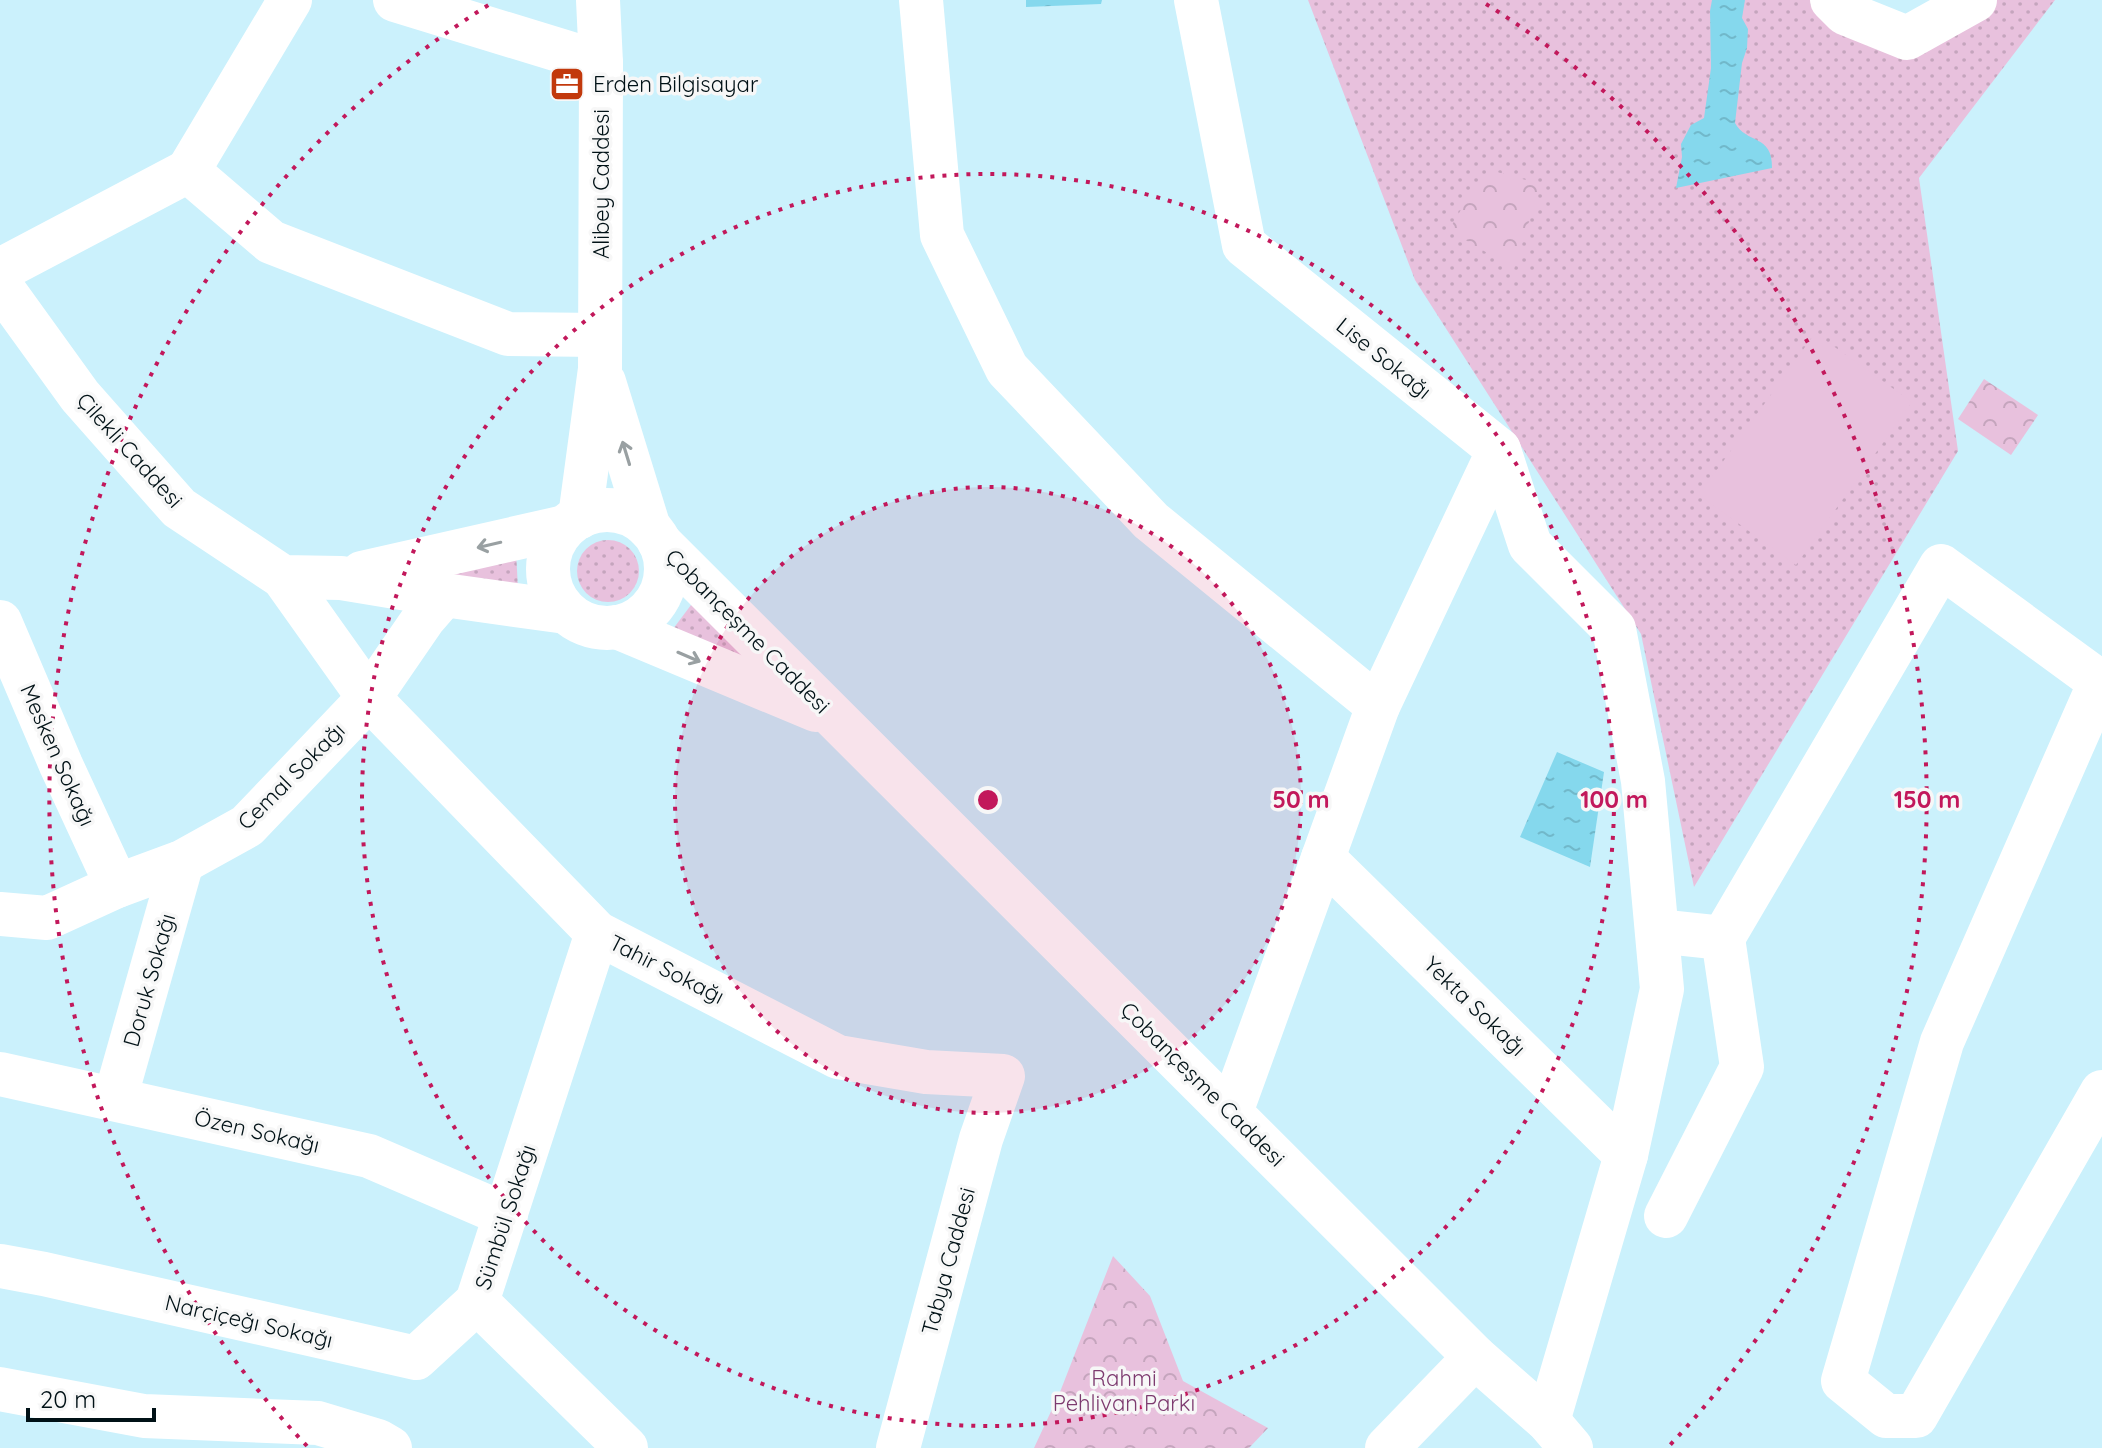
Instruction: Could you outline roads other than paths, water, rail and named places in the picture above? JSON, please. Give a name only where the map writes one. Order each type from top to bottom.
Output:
[{"type":"street","points":[[0,270],[188,171],[290,0]]},
{"type":"street","points":[[395,0],[601,63]]},
{"type":"street","name":"Alibey Caddesi","points":[[572,522],[600,352],[601,63],[598,0]]},
{"type":"street","points":[[921,0],[942,235],[1007,369],[1151,521],[1378,706]]},
{"type":"street","name":"Lise Sokağı","points":[[1196,0],[1244,245],[1499,450]]},
{"type":"street","points":[[1832,0],[1845,13],[1907,38],[1975,0]]},
{"type":"street","points":[[188,171],[271,242],[508,334],[600,352]]},
{"type":"street","name":"Çilekli Caddesi","points":[[0,285],[80,396],[179,508],[283,577]]},
{"type":"street","name":"Alibey Caddesi","points":[[600,352],[654,535]]},
{"type":"street","points":[[1231,1112],[1378,706],[1499,450]]},
{"type":"street","points":[[1499,450],[1530,545],[1614,629],[1643,781],[1662,989],[1560,1434]]},
{"type":"street","points":[[341,578],[572,522],[598,511],[616,511],[634,516],[654,535],[665,560],[665,578],[660,596],[649,611],[634,622],[599,628],[581,622],[566,612],[555,597],[549,579],[549,560],[554,542],[572,522]]},
{"type":"street","name":"Çobançeşme Caddesi","points":[[654,535],[1475,1357],[1560,1434]]},
{"type":"street","points":[[1666,1216],[1742,1067],[1723,938],[1941,566],[2100,682],[1942,1042],[1843,1381],[1886,1416],[1916,1416],[2102,1092]]},
{"type":"street","points":[[283,577],[341,578],[566,612]]},
{"type":"street","name":"Tahir Sokağı","points":[[283,577],[369,698],[597,933],[838,1057],[926,1072],[1003,1076]]},
{"type":"street","name":"Cemal Sokağı","points":[[0,914],[47,918],[117,886],[182,862],[247,826],[369,698],[424,618],[444,595]]},
{"type":"street","name":"Mesken Sokağı","points":[[0,622],[117,886]]},
{"type":"street","name":"Çobançeşme Caddesi","points":[[617,627],[837,719]]},
{"type":"street","name":"Yekta Sokağı","points":[[1323,858],[1626,1155]]},
{"type":"street","name":"Doruk Sokağı","points":[[115,1099],[182,862]]},
{"type":"street","points":[[1657,931],[1723,938]]},
{"type":"street","name":"Sümbül Sokağı","points":[[597,933],[477,1302],[626,1448]]},
{"type":"street","name":"Özen Sokağı","points":[[0,1074],[369,1156],[506,1215]]},
{"type":"street","name":"Tabya Caddesi","points":[[898,1448],[981,1139],[1003,1076]]},
{"type":"street","name":"Narçiçeğı Sokağı","points":[[0,1266],[416,1358],[477,1302]]},
{"type":"street","points":[[1387,1448],[1475,1357]]},
{"type":"street","points":[[0,1389],[144,1416],[318,1423],[378,1441],[390,1448]]},
{"type":"water","points":[[1026,0],[1102,0],[1101,4],[1026,7]]},
{"type":"water","points":[[1712,0],[1745,0],[1742,18],[1748,29],[1747,48],[1742,63],[1735,123],[1740,130],[1764,144],[1771,157],[1772,168],[1676,188],[1682,157],[1681,144],[1691,125],[1704,118],[1711,68]]},
{"type":"water","points":[[1557,752],[1604,772],[1590,867],[1520,837]]},
{"type":"place","name":"Erden Bilgisayar","points":[[567,84]]},
{"type":"park label","name":"Rahmi Pehlivan Parkı","points":[[1124,1390]]}]
